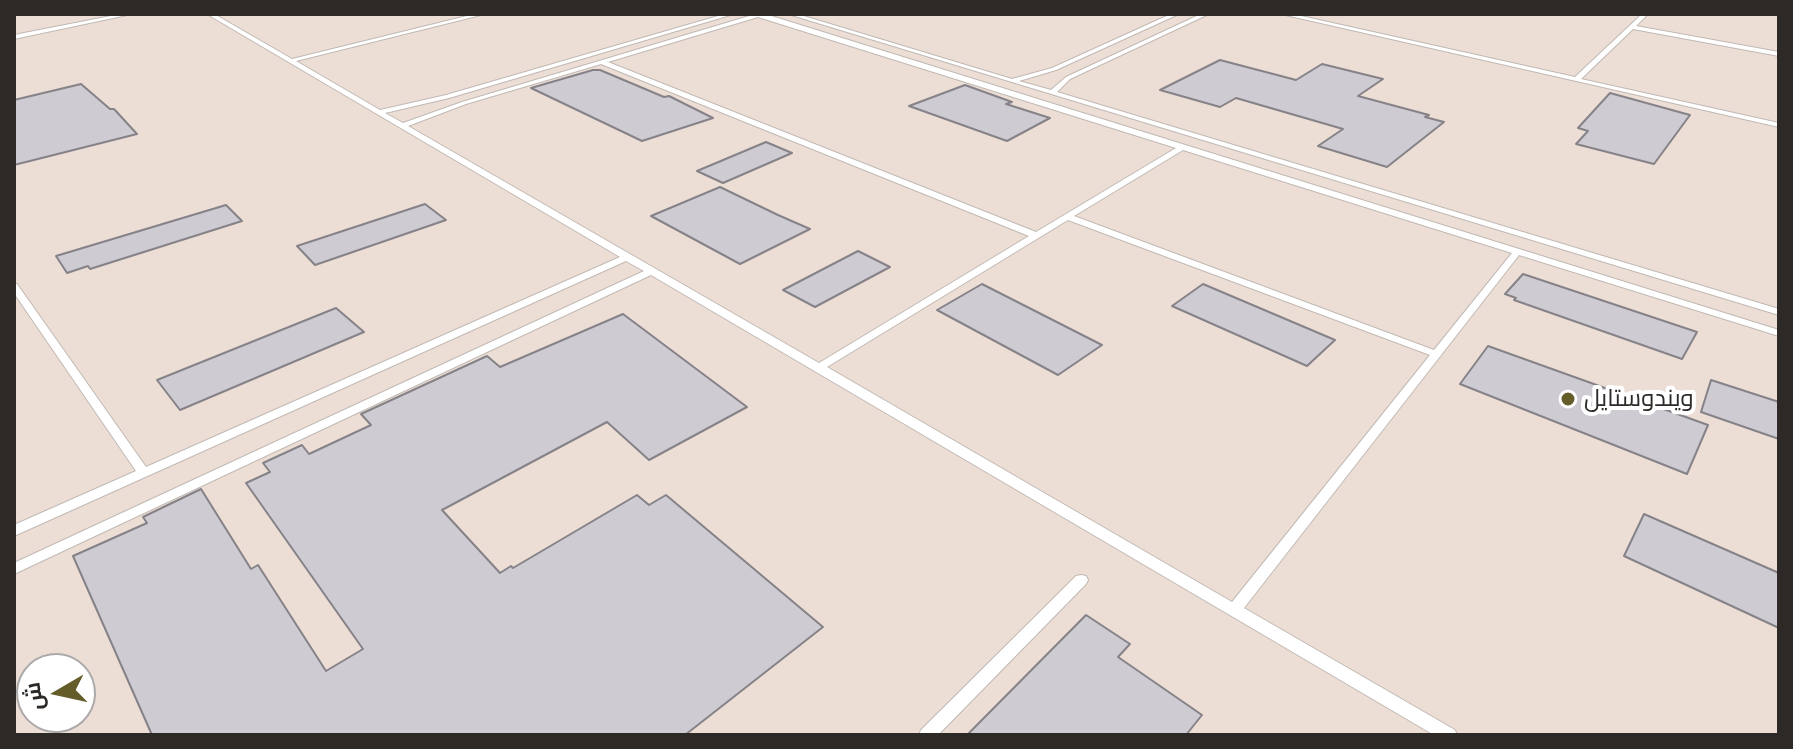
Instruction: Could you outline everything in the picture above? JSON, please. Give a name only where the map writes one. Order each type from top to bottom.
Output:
[{"type":"lane","points":[[14,37],[129,14]]},
{"type":"lane","points":[[210,14],[1449,735]]},
{"type":"lane","points":[[290,61],[482,14]]},
{"type":"lane","points":[[379,112],[447,97],[731,14]]},
{"type":"lane","points":[[402,126],[456,106],[760,14],[1779,333]]},
{"type":"lane","points":[[791,14],[1779,312]]},
{"type":"lane","points":[[1010,80],[1054,69],[1176,14]]},
{"type":"lane","points":[[1052,93],[1068,78],[1206,14]]},
{"type":"lane","points":[[1284,14],[1779,125]]},
{"type":"lane","points":[[1576,80],[1645,14]]},
{"type":"lane","points":[[1632,27],[1779,54]]},
{"type":"lane","points":[[602,62],[1037,236]]},
{"type":"lane","points":[[818,368],[1183,147]]},
{"type":"lane","points":[[1334,195],[1348,182]]},
{"type":"lane","points":[[1068,217],[1436,354]]},
{"type":"lane","points":[[1234,610],[1517,252]]},
{"type":"lane","points":[[14,531],[627,257]]},
{"type":"lane","points":[[14,569],[652,271]]},
{"type":"lane","points":[[14,286],[144,473]]},
{"type":"lane","points":[[927,735],[1081,580]]},
{"type":"shaded area","points":[[14,14],[1779,14],[1779,735],[14,735]]},
{"type":"building","points":[[1220,60],[1296,80],[1322,64],[1383,79],[1358,96],[1444,122],[1387,167],[1318,146],[1343,129],[1236,98],[1220,107],[1160,90]]},
{"type":"building","points":[[600,70],[664,97],[669,96],[713,118],[642,141],[531,88]]},
{"type":"building","points":[[81,84],[110,109],[114,109],[137,134],[14,165],[14,100]]},
{"type":"building","points":[[965,85],[1012,102],[1006,104],[1050,118],[1007,141],[909,106]]},
{"type":"building","points":[[1610,93],[1690,115],[1654,164],[1576,144],[1588,131],[1578,128]]},
{"type":"building","points":[[766,142],[792,153],[723,183],[697,171]]},
{"type":"building","points":[[720,187],[810,229],[740,264],[651,216]]},
{"type":"building","points":[[425,204],[446,220],[315,265],[297,246]]},
{"type":"building","points":[[226,205],[242,221],[90,269],[88,266],[67,273],[56,256]]},
{"type":"building","points":[[858,251],[890,267],[815,307],[783,290]]},
{"type":"building","points":[[1523,274],[1697,332],[1682,359],[1514,300],[1516,298],[1505,294]]},
{"type":"building","points":[[982,284],[1102,345],[1058,375],[937,310]]},
{"type":"building","points":[[1203,284],[1335,340],[1307,366],[1172,306]]},
{"type":"building","points":[[336,308],[364,332],[180,410],[157,380]]},
{"type":"building","points":[[623,314],[747,407],[649,460],[607,422],[442,510],[500,573],[637,495],[649,505],[666,495],[823,627],[685,735],[152,735],[73,556],[147,523],[143,517],[201,489],[251,569],[258,565],[326,671],[363,649],[246,483],[270,472],[263,463],[302,445],[309,454],[371,425],[361,414],[487,356],[500,367]]},
{"type":"building","name":"ويندوستايل","points":[[1488,346],[1708,425],[1687,474],[1460,384]]},
{"type":"building","points":[[1711,380],[1779,402],[1779,439],[1701,412]]},
{"type":"building","points":[[1644,514],[1779,573],[1779,628],[1624,556]]},
{"type":"building","points":[[1086,615],[1130,644],[1118,657],[1202,715],[1186,735],[967,735]]},
{"type":"place","name":"ويندوستايل","points":[[1568,399]]}]
